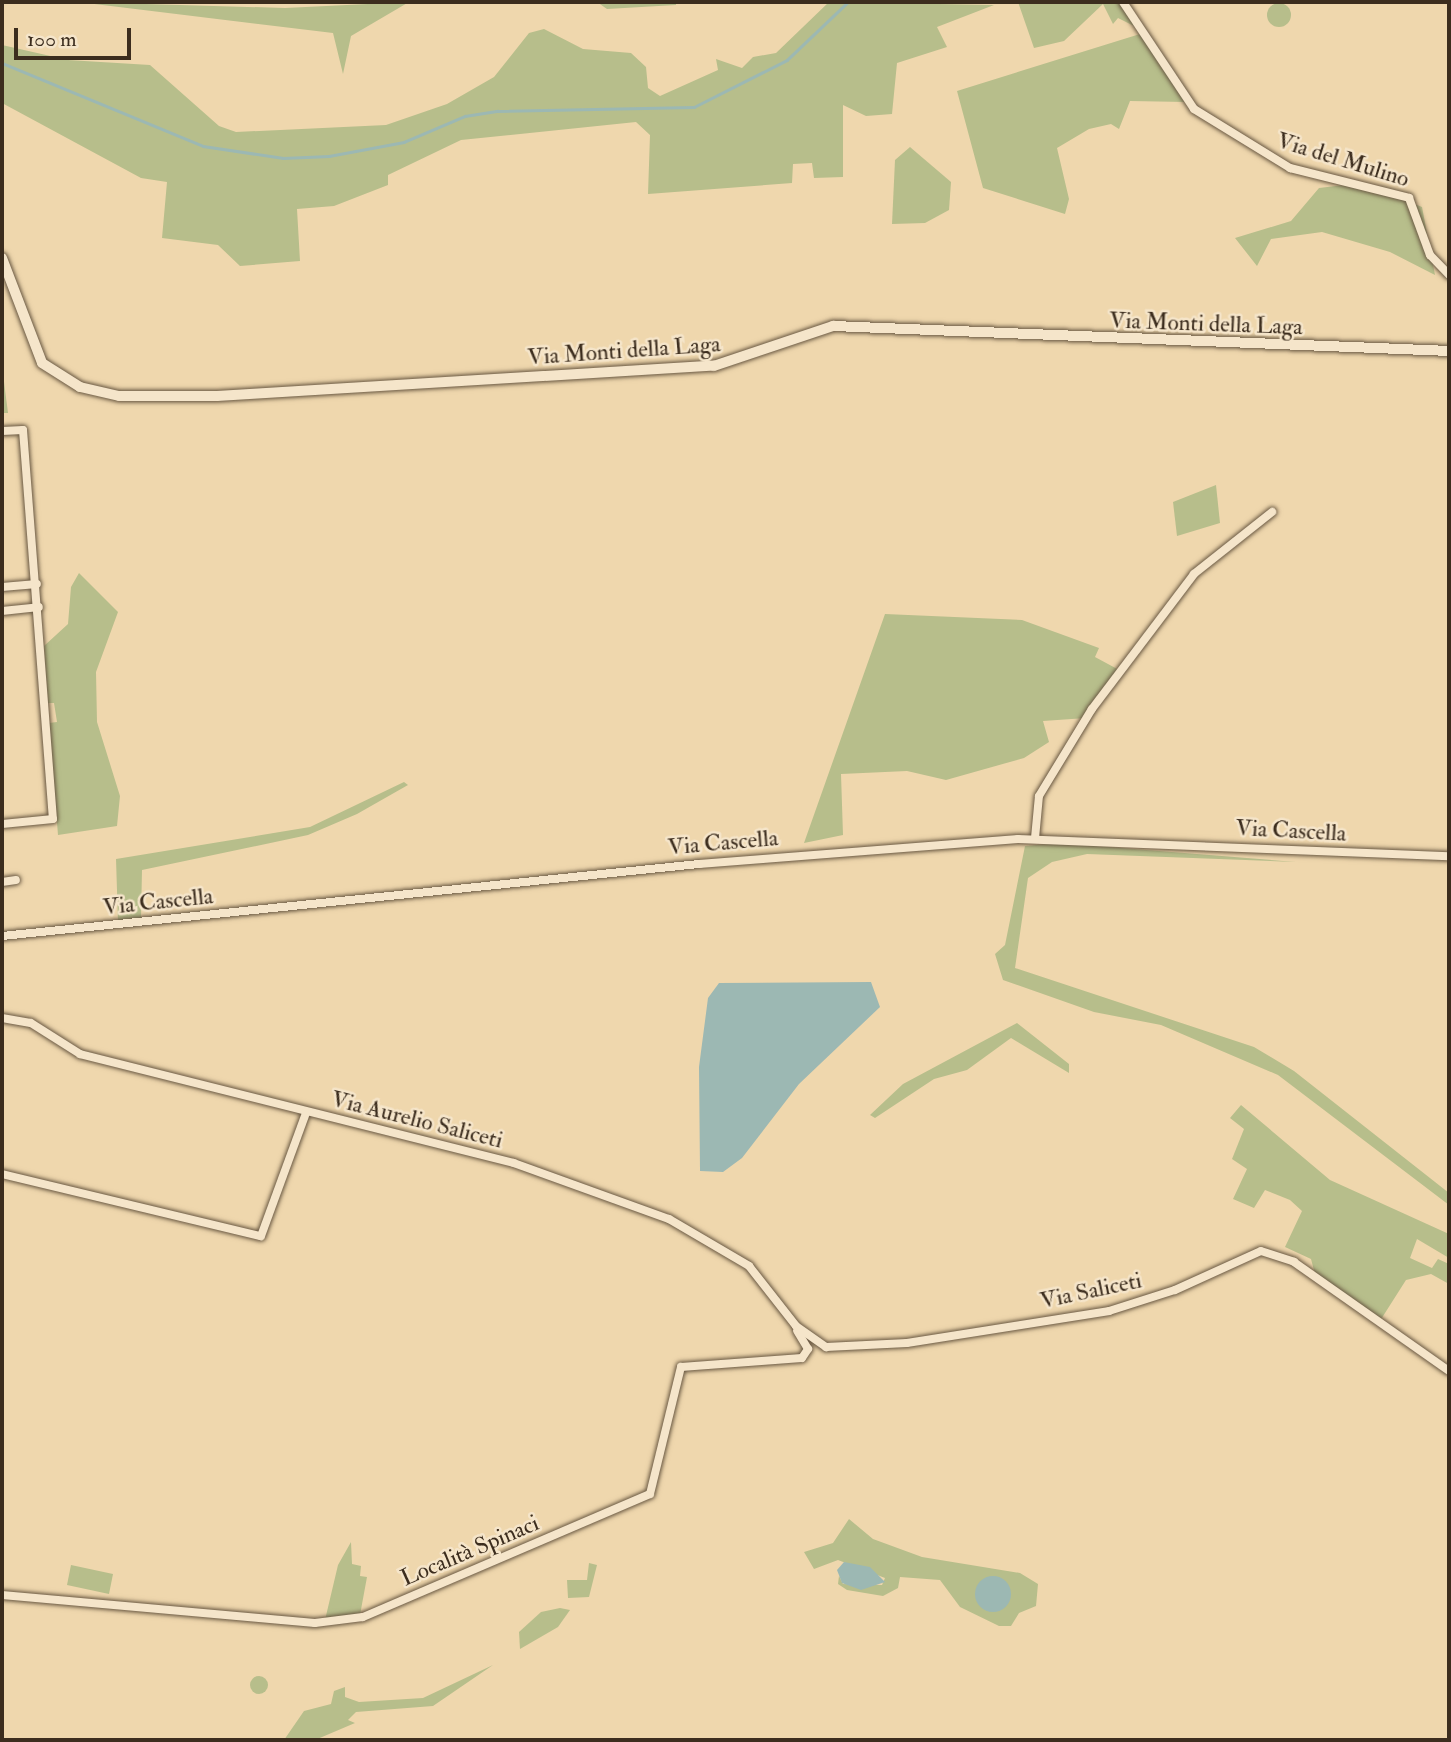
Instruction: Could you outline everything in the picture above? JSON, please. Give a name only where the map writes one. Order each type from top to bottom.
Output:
[{"type":"street","name":"Via del Mulino","points":[[1123,2],[1195,109],[1290,168],[1409,198],[1419,211],[1428,253],[1449,275]]},
{"type":"street","name":"Via Monti della Laga","points":[[2,258],[42,363],[80,387],[119,396],[217,396],[714,366],[833,326],[1449,351]]},
{"type":"street","points":[[2,431],[23,430],[39,607],[53,819],[2,824]]},
{"type":"street","points":[[1035,838],[1039,796],[1092,709],[1194,574],[1272,512]]},
{"type":"street","points":[[2,587],[37,584]]},
{"type":"street","points":[[2,611],[39,607]]},
{"type":"street","name":"Via Cascella","points":[[2,936],[699,864],[1035,838],[1449,856]]},
{"type":"street","points":[[2,882],[16,880]]},
{"type":"street","name":"Via Aurelio Saliceti","points":[[2,1018],[31,1023],[80,1054],[306,1113],[514,1163],[669,1219],[749,1266],[793,1318]]},
{"type":"street","points":[[2,1174],[261,1236],[306,1113]]},
{"type":"street","name":"Via Saliceti","points":[[793,1318],[826,1347],[907,1343],[1142,1303],[1261,1251],[1294,1262],[1449,1371]]},
{"type":"street","name":"Località Spinaci","points":[[2,1595],[315,1623],[363,1618],[650,1494],[681,1367],[802,1358],[808,1349],[793,1318]]},
{"type":"green space","points":[[78,2],[285,8],[409,2],[351,36],[343,74],[333,33]]},
{"type":"green space","points":[[597,2],[676,2],[676,5],[607,9]]},
{"type":"green space","points":[[829,2],[994,5],[937,27],[947,47],[897,63],[892,114],[866,116],[843,105],[843,177],[814,178],[812,163],[793,164],[792,183],[648,194],[650,135],[636,122],[461,140],[388,175],[388,185],[334,206],[297,209],[300,261],[240,266],[218,245],[162,238],[167,182],[141,178],[2,103],[2,45],[68,60],[150,65],[219,126],[236,132],[386,125],[447,104],[494,77],[529,33],[544,29],[583,49],[631,53],[646,67],[648,88],[660,96],[718,70],[716,59],[742,68],[753,57],[776,53]]},
{"type":"green space","points":[[1018,2],[1120,2],[1136,27],[1118,18],[1113,24],[1103,4],[1064,41],[1034,48]]},
{"type":"green space","points":[[1279,3],[1288,6],[1291,15],[1288,24],[1279,27],[1270,24],[1267,15],[1270,6]]},
{"type":"green space","points":[[1140,34],[1186,102],[1130,101],[1119,129],[1111,124],[1089,129],[1057,148],[1069,199],[1065,214],[983,188],[957,91]]},
{"type":"green space","points":[[910,147],[951,182],[949,210],[925,223],[892,224],[895,160]]},
{"type":"green space","points":[[1361,183],[1422,207],[1435,275],[1390,252],[1322,232],[1271,239],[1257,266],[1235,238],[1291,221],[1319,188]]},
{"type":"green space","points":[[2,366],[8,413],[2,413]]},
{"type":"green space","points":[[1216,485],[1220,523],[1177,536],[1173,502]]},
{"type":"green space","points":[[79,573],[118,612],[96,672],[97,722],[120,796],[117,826],[58,835],[49,723],[57,722],[54,703],[48,703],[44,646],[68,624],[71,587]]},
{"type":"green space","points":[[885,614],[1022,620],[1099,648],[1095,657],[1121,671],[1086,718],[1043,721],[1049,742],[1024,758],[946,780],[907,771],[841,774],[843,835],[804,843]]},
{"type":"green space","points":[[404,782],[408,785],[357,814],[308,835],[142,870],[141,918],[118,922],[116,859],[310,827]]},
{"type":"green space","points":[[1059,843],[1296,862],[1087,854],[1052,862],[1028,878],[1015,968],[1254,1047],[1294,1071],[1449,1193],[1449,1205],[1278,1075],[1161,1025],[1094,1012],[1003,980],[995,954],[1005,945],[1025,846]]},
{"type":"green space","points":[[1017,1023],[1069,1064],[1069,1073],[1011,1038],[967,1070],[934,1079],[875,1118],[870,1115],[903,1084]]},
{"type":"green space","points":[[1241,1105],[1330,1180],[1449,1234],[1449,1258],[1417,1239],[1410,1258],[1432,1268],[1438,1259],[1449,1264],[1449,1284],[1431,1274],[1406,1280],[1378,1324],[1315,1274],[1311,1259],[1285,1247],[1302,1211],[1290,1200],[1265,1190],[1254,1208],[1233,1199],[1247,1169],[1232,1159],[1244,1129],[1230,1118]]},
{"type":"green space","points":[[849,1519],[873,1539],[922,1557],[1020,1573],[1038,1584],[1036,1606],[1019,1613],[1011,1626],[999,1626],[960,1607],[940,1580],[900,1577],[898,1588],[883,1596],[847,1590],[838,1584],[839,1576],[843,1584],[882,1585],[885,1578],[838,1560],[814,1569],[804,1552],[833,1543]]},
{"type":"green space","points":[[351,1542],[352,1564],[361,1566],[360,1576],[367,1577],[360,1615],[325,1620],[338,1565]]},
{"type":"green space","points":[[589,1563],[597,1565],[589,1597],[568,1598],[567,1580],[587,1580]]},
{"type":"green space","points":[[71,1565],[113,1574],[109,1594],[67,1585]]},
{"type":"green space","points":[[560,1608],[570,1610],[558,1627],[520,1649],[519,1632],[541,1612]]},
{"type":"green space","points":[[493,1665],[433,1706],[356,1712],[348,1720],[355,1723],[315,1740],[284,1740],[304,1711],[331,1704],[334,1691],[345,1687],[345,1697],[359,1702],[423,1698]]},
{"type":"green space","points":[[255,1676],[263,1676],[268,1685],[266,1692],[255,1694],[250,1689],[250,1681]]},
{"type":"water","points":[[871,982],[880,1007],[799,1084],[742,1158],[723,1172],[700,1171],[699,1067],[708,998],[719,983]]},
{"type":"water","points":[[844,1562],[870,1567],[885,1582],[861,1590],[842,1583],[837,1570]]},
{"type":"water","points":[[993,1576],[1006,1581],[1011,1594],[1006,1607],[993,1612],[980,1607],[975,1594],[980,1581]]},
{"type":"waterway","points":[[2,63],[203,146],[283,158],[329,156],[404,142],[465,116],[498,111],[694,107],[787,60],[848,2]]}]
